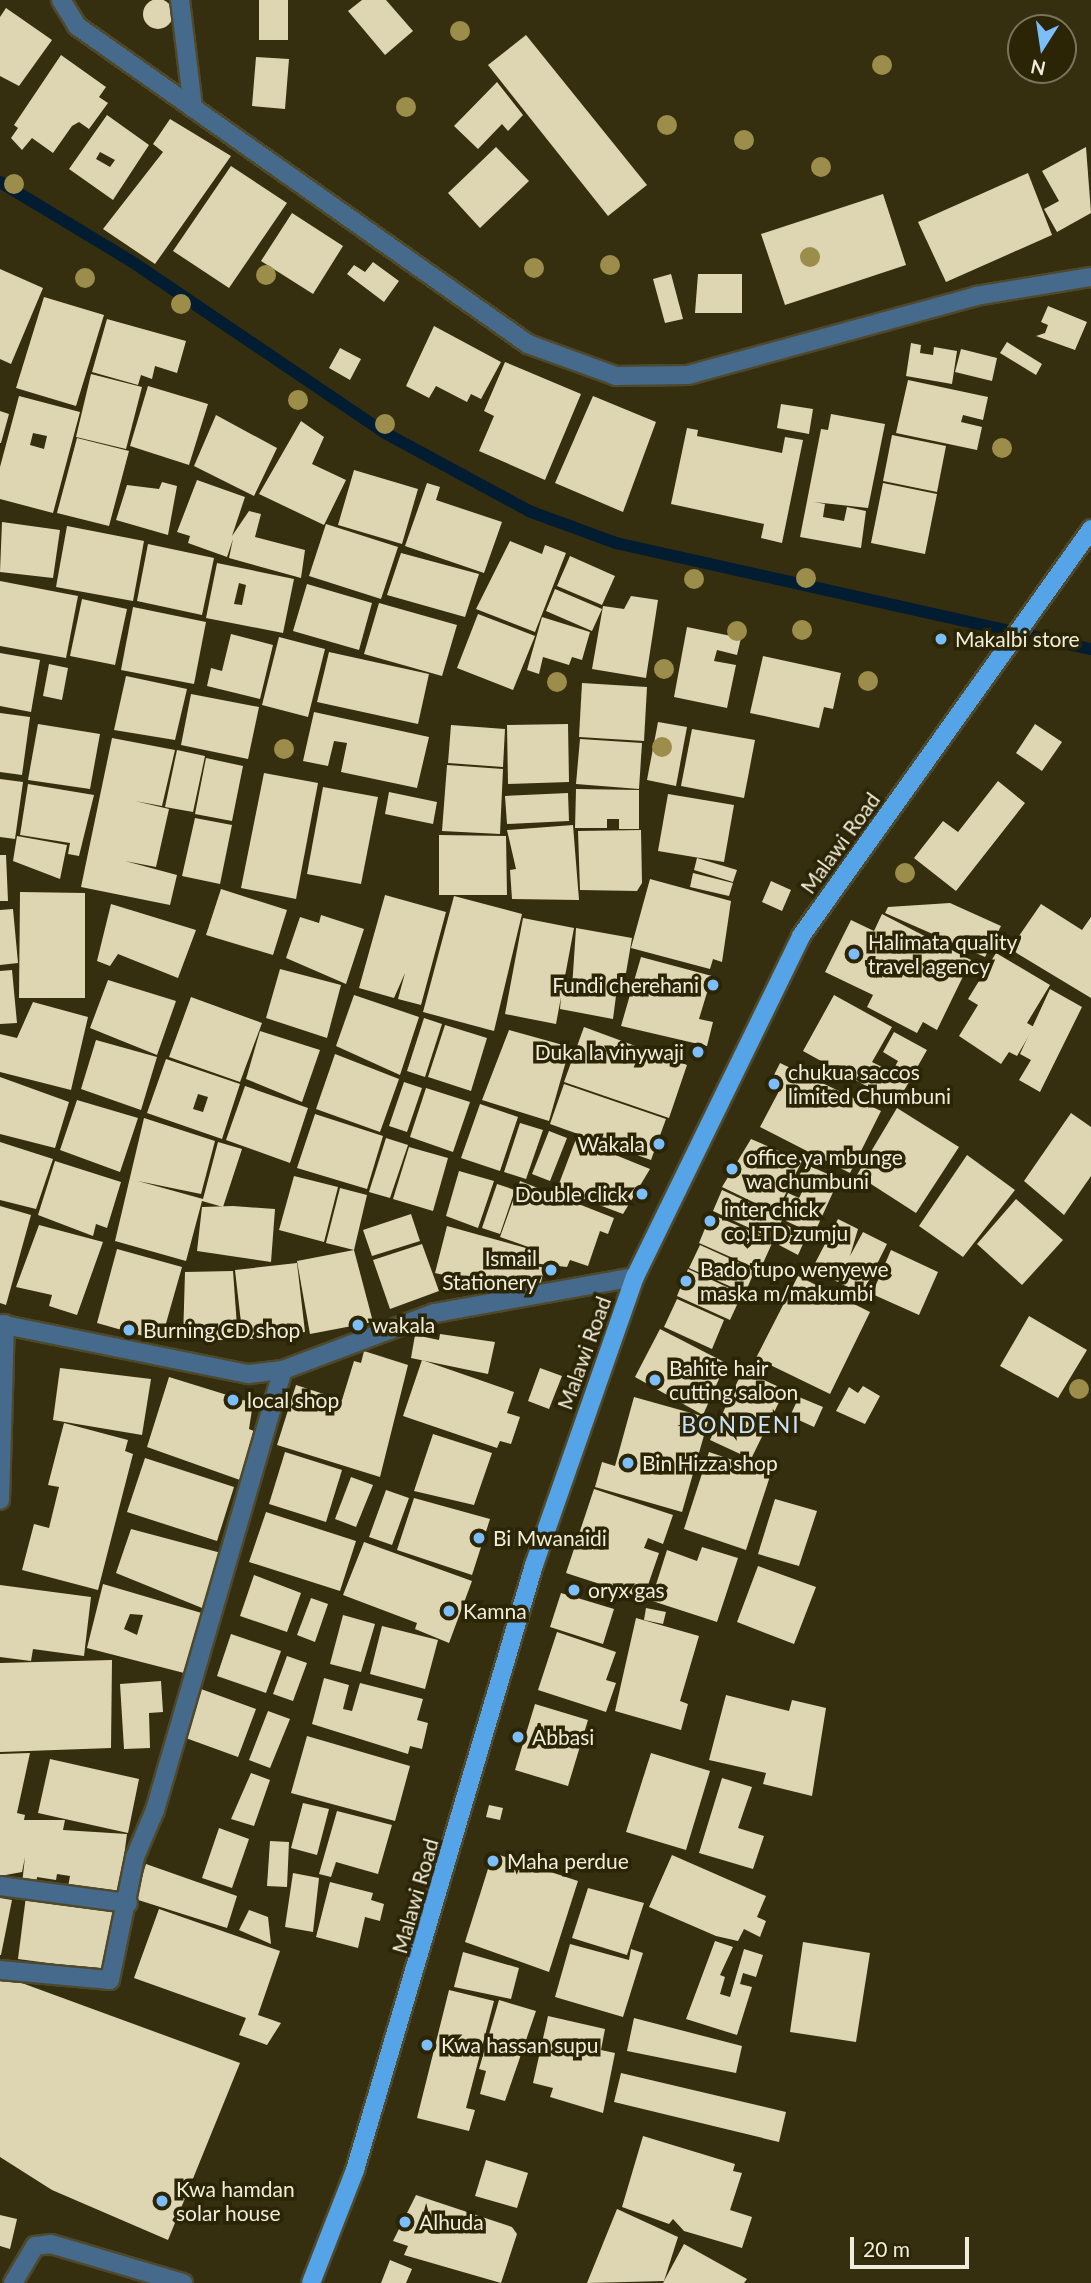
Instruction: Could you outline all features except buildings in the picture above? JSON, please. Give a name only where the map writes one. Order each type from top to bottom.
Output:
[{"type":"main road","name":"Malawi Road","points":[[311,2283],[355,2170],[534,1565],[635,1277],[801,936],[967,711],[1091,529]]},
{"type":"street","points":[[47,0],[77,26],[528,344],[616,376],[688,375],[976,296],[1091,277]]},
{"type":"street","points":[[61,0],[77,26]]},
{"type":"street","points":[[180,0],[193,108]]},
{"type":"street","points":[[0,1500],[3,1324],[249,1374],[283,1370],[435,1313],[635,1277]]},
{"type":"street","points":[[0,1970],[110,1980],[128,1903],[135,1857],[155,1810],[283,1370]]},
{"type":"street","points":[[0,1886],[128,1903]]},
{"type":"street","points":[[13,2283],[35,2246],[51,2244],[183,2283]]},
{"type":"waterway","points":[[0,182],[131,261],[385,433],[529,511],[616,543],[1091,649]]},
{"type":"place","name":"Makalbi store","points":[[941,639]]},
{"type":"place","name":"Halimata quality travel agency","points":[[854,954]]},
{"type":"place","name":"Fundi cherehani","points":[[713,985]]},
{"type":"place","name":"Duka la vinywaji","points":[[698,1052]]},
{"type":"place","name":"chukua saccos limited Chumbuni","points":[[774,1084]]},
{"type":"place","name":"Wakala","points":[[659,1144]]},
{"type":"place","name":"office ya mbunge wa chumbuni","points":[[732,1169]]},
{"type":"place","name":"Double click","points":[[642,1194]]},
{"type":"place","name":"inter chick co,LTD zumju","points":[[710,1221]]},
{"type":"place","name":"Ismail Stationery","points":[[551,1270]]},
{"type":"place","name":"Bado tupo wenyewe maska m/makumbi","points":[[686,1281]]},
{"type":"place","name":"wakala","points":[[358,1325]]},
{"type":"place","name":"Burning CD shop","points":[[129,1330]]},
{"type":"place","name":"Bahite hair cutting saloon","points":[[655,1380]]},
{"type":"place","name":"local shop","points":[[233,1400]]},
{"type":"place","name":"Bin Hizza shop","points":[[628,1463]]},
{"type":"place","name":"Bi Mwanaidi","points":[[479,1538]]},
{"type":"place","name":"oryx gas","points":[[574,1590]]},
{"type":"place","name":"Kamna","points":[[449,1611]]},
{"type":"place","name":"Abbasi","points":[[518,1737]]},
{"type":"place","name":"Maha perdue","points":[[493,1861]]},
{"type":"place","name":"Kwa hassan supu","points":[[427,2045]]},
{"type":"place","name":"Kwa hamdan solar house","points":[[162,2201]]},
{"type":"place","name":"Alhuda","points":[[405,2222]]},
{"type":"district","name":"BONDENI","points":[[741,1424]]}]
